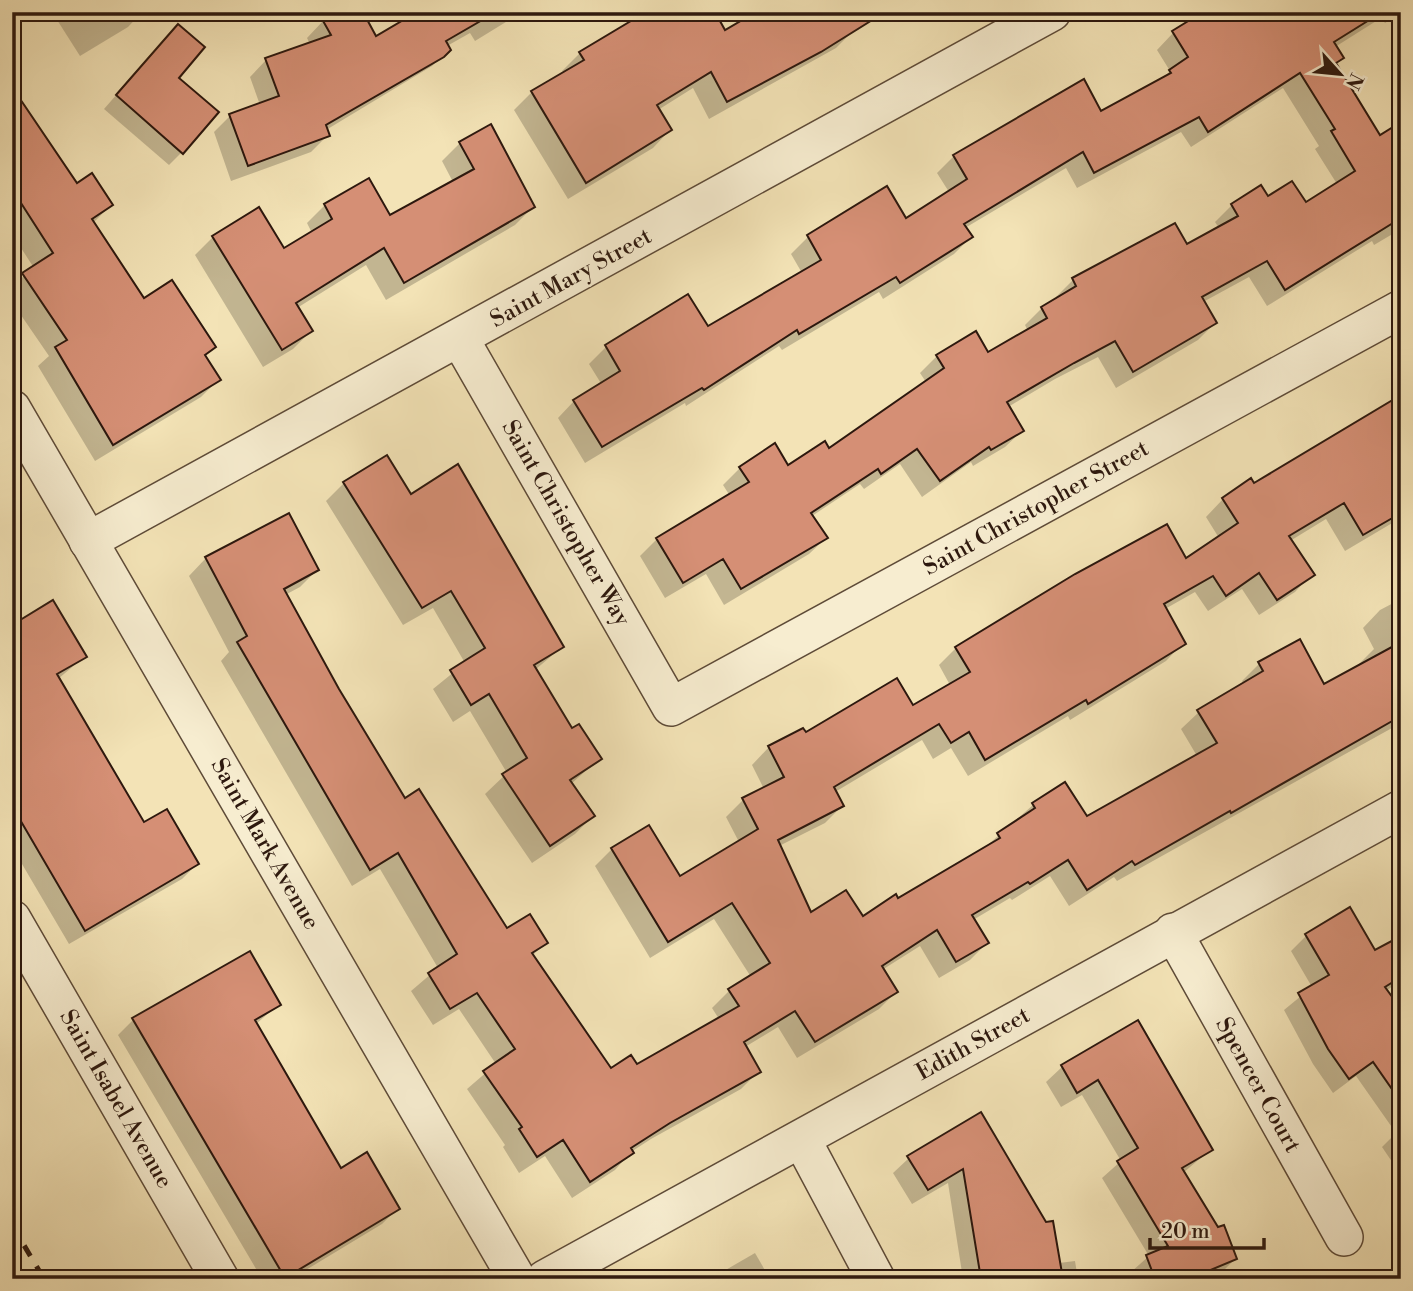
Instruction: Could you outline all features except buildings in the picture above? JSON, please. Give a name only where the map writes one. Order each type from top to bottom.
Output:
[{"type":"street","name":"Saint Mary Street","points":[[88,541],[1052,12]]},
{"type":"street","name":"Saint Christopher Street","points":[[671,707],[1401,309]]},
{"type":"street","name":"Saint Christopher Way","points":[[460,339],[671,707]]},
{"type":"street","name":"Saint Mark Avenue","points":[[12,409],[517,1279]]},
{"type":"street","name":"Edith Street","points":[[545,1279],[1401,809]]},
{"type":"street","name":"Saint Isabel Avenue","points":[[12,919],[220,1279]]},
{"type":"street","name":"Spencer Court","points":[[1173,932],[1344,1237]]},
{"type":"street","points":[[802,1140],[876,1279]]},
{"type":"railway","points":[[12,1225],[44,1279]]}]
